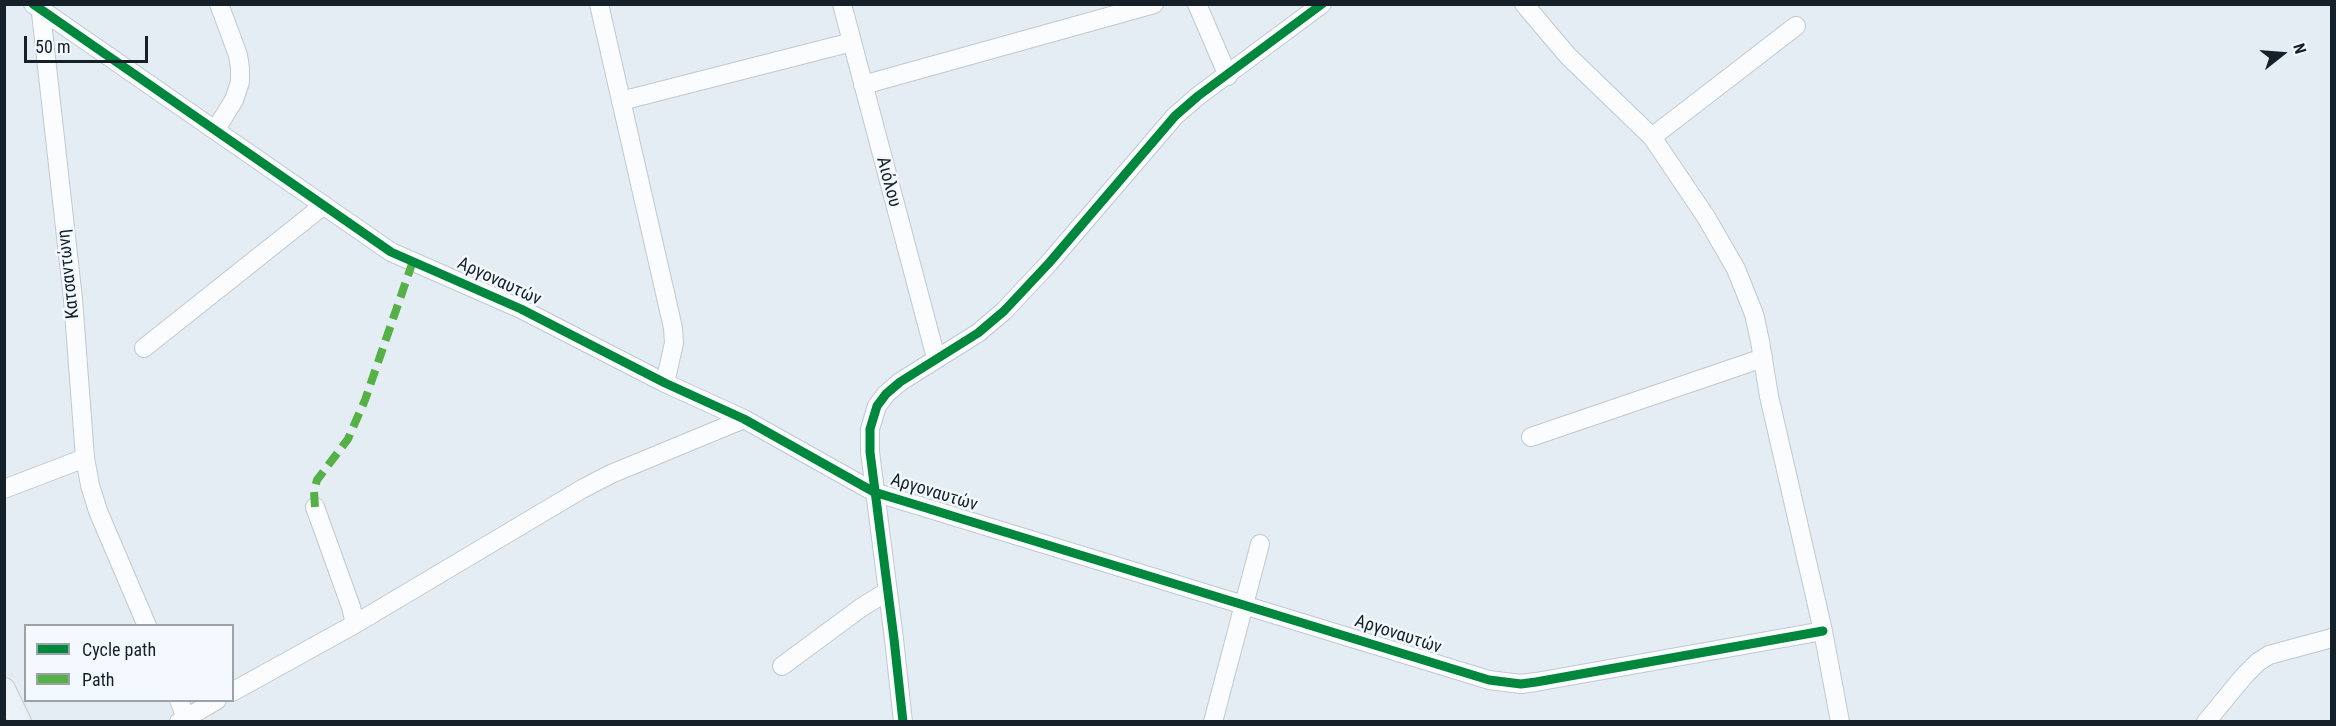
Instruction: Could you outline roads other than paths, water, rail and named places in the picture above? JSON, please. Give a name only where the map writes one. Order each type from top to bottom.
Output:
[{"type":"main road","points":[[6,694],[20,722]]},
{"type":"street","points":[[216,129],[234,100],[240,82],[238,55],[219,4]]},
{"type":"street","points":[[598,4],[673,328],[674,343],[665,383]]},
{"type":"street","name":"Αιόλου","points":[[842,4],[936,358]]},
{"type":"street","points":[[863,84],[1154,4]]},
{"type":"street","points":[[1197,4],[1228,76]]},
{"type":"street","points":[[903,722],[869,442],[872,419],[877,406],[893,388],[936,358],[978,333],[1004,311],[1049,263],[1175,116],[1198,96],[1228,76],[1322,4]]},
{"type":"street","points":[[1524,4],[1568,56],[1652,137],[1706,217],[1736,269],[1754,314],[1769,396],[1823,631],[1840,722]]},
{"type":"street","name":"Αργοναυτών","points":[[37,6],[391,252],[521,309],[665,383],[744,419],[874,492],[1244,603],[1470,675],[1521,684],[1823,631]]},
{"type":"street","name":"Κατσαντώνη","points":[[37,6],[73,299],[85,458],[98,511],[146,624]]},
{"type":"street","points":[[1652,137],[1796,26]]},
{"type":"street","points":[[621,101],[852,42]]},
{"type":"street","points":[[144,348],[324,205]]},
{"type":"street","points":[[1531,437],[1763,358]]},
{"type":"street","points":[[234,691],[355,624],[611,474],[744,419]]},
{"type":"street","points":[[4,489],[85,458]]},
{"type":"street","points":[[315,507],[355,624]]},
{"type":"street","points":[[1213,722],[1260,543]]},
{"type":"street","points":[[782,666],[861,607],[888,591]]},
{"type":"street","points":[[2206,722],[2258,662],[2270,655],[2331,638]]},
{"type":"street","points":[[179,702],[182,720],[214,702]]}]
